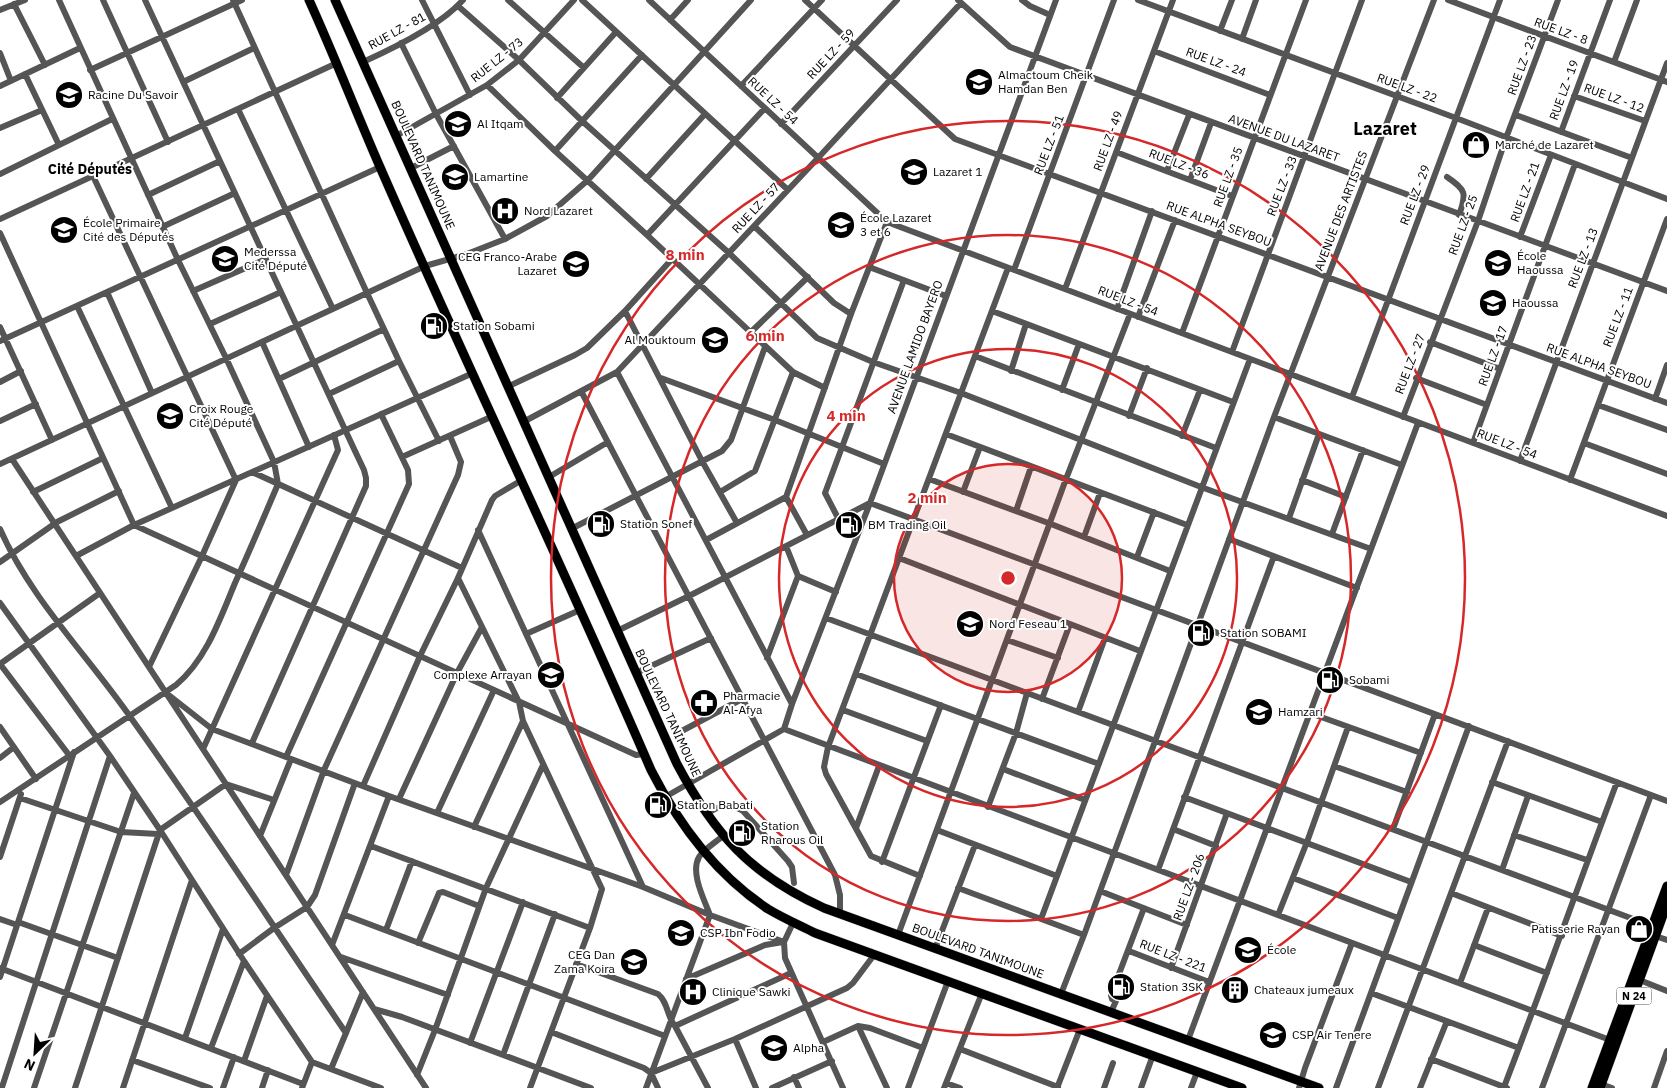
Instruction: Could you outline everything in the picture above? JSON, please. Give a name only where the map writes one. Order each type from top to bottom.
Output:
[{"type":"main road","points":[[309,0],[380,167],[644,754],[665,797],[683,826],[704,852],[739,886],[792,926],[982,993],[1236,1087]]},
{"type":"main road","name":"BOULEVARD TANIMOUNE","points":[[335,0],[525,421],[636,674],[688,785],[723,836],[743,857],[776,883],[840,914],[1188,1040],[1300,1085],[1319,1088]]},
{"type":"main road","name":"N 24","points":[[1600,1086],[1652,926],[1667,886]]},
{"type":"main road","name":"N 24","points":[[1636,979],[1667,904]]},
{"type":"main road","name":"N 24","points":[[1592,1088],[1610,1040],[1627,1004]]},
{"type":"street","points":[[0,10],[25,0]]},
{"type":"street","points":[[0,802],[184,678],[201,657],[219,621],[278,484],[274,462],[112,119],[59,0]]},
{"type":"street","points":[[103,0],[168,142]]},
{"type":"street","points":[[145,0],[298,325],[366,478],[366,486],[252,744]]},
{"type":"street","points":[[90,70],[234,2],[242,0]]},
{"type":"street","points":[[422,0],[470,95]]},
{"type":"street","name":"RUE LZ - 81","points":[[363,62],[401,43],[434,23],[458,6],[463,0]]},
{"type":"street","points":[[508,0],[584,68]]},
{"type":"street","name":"RUE LZ - 73","points":[[396,136],[487,85],[519,60],[574,0]]},
{"type":"street","points":[[582,0],[788,190]]},
{"type":"street","name":"RUE LZ - 54","points":[[648,0],[887,222],[1667,516]]},
{"type":"street","points":[[670,20],[688,0]]},
{"type":"street","points":[[0,464],[425,266],[451,257],[467,254],[505,239],[547,216],[588,180],[613,150],[751,0]]},
{"type":"street","name":"RUE ALPHA SEYBOU","points":[[805,0],[951,137],[1667,404]]},
{"type":"street","points":[[741,86],[822,0]]},
{"type":"street","name":"RUE LZ - 59","points":[[781,124],[897,0]]},
{"type":"street","points":[[1022,0],[1050,16]]},
{"type":"street","name":"AVENUE LAMIDO BAYERO","points":[[784,729],[1056,0]]},
{"type":"street","name":"RUE LZ - 51","points":[[882,862],[871,856],[826,774],[824,767],[828,747],[992,311],[1050,173],[1114,0]]},
{"type":"street","name":"RUE LZ - 22","points":[[1138,0],[1456,118],[1667,199]]},
{"type":"street","name":"RUE LZ - 49","points":[[1065,290],[1173,0]]},
{"type":"street","points":[[1220,30],[1232,0]]},
{"type":"street","points":[[1242,39],[1256,0]]},
{"type":"street","name":"RUE LZ - 35","points":[[1182,333],[1306,0]]},
{"type":"street","name":"RUE LZ - 33","points":[[1232,352],[1362,0]]},
{"type":"street","name":"AVENUE DES ARTISTES","points":[[1061,994],[1274,417],[1434,0]]},
{"type":"street","name":"RUE LZ - 8","points":[[1448,0],[1664,81]]},
{"type":"street","name":"RUE LZ - 29","points":[[1352,397],[1500,0]]},
{"type":"street","name":"RUE LZ - 23","points":[[1506,138],[1558,0]]},
{"type":"street","name":"RUE LZ - 19","points":[[1561,132],[1610,0]]},
{"type":"street","points":[[1614,62],[1638,0]]},
{"type":"street","points":[[234,2],[274,93],[399,362],[439,441]]},
{"type":"street","name":"AVENUE DU LAZARET","points":[[960,2],[1006,45],[1035,58],[1667,291]]},
{"type":"street","name":"RUE LZ - 57","points":[[525,421],[617,372],[818,158],[960,2]]},
{"type":"street","points":[[14,4],[45,65]]},
{"type":"street","points":[[458,6],[519,60],[582,122],[729,253],[813,336],[873,362],[961,393],[1201,487],[1371,549]]},
{"type":"street","points":[[556,98],[616,32]]},
{"type":"street","points":[[401,43],[436,114],[505,239]]},
{"type":"street","points":[[0,86],[80,48]]},
{"type":"street","points":[[183,82],[254,48]]},
{"type":"street","name":"RUE LZ - 24","points":[[1154,51],[1270,95]]},
{"type":"street","points":[[0,54],[11,81]]},
{"type":"street","points":[[555,151],[642,55]]},
{"type":"street","name":"RUE LZ - 13","points":[[1520,461],[1645,121],[1664,81],[1667,63]]},
{"type":"street","points":[[0,219],[337,64]]},
{"type":"street","points":[[25,74],[59,145]]},
{"type":"street","points":[[487,85],[765,347],[793,372],[825,388]]},
{"type":"street","name":"RUE LZ - 12","points":[[1574,96],[1645,121]]},
{"type":"street","points":[[647,235],[765,108]]},
{"type":"street","points":[[238,109],[333,308]]},
{"type":"street","points":[[0,128],[42,110]]},
{"type":"street","points":[[646,179],[705,114]]},
{"type":"street","points":[[1516,114],[1632,158]]},
{"type":"street","points":[[1167,171],[1189,115]]},
{"type":"street","points":[[0,174],[112,119]]},
{"type":"street","points":[[1190,180],[1211,123]]},
{"type":"street","name":"RUE LZ - 25","points":[[1439,318],[1478,221],[1506,138]]},
{"type":"street","points":[[411,168],[454,146]]},
{"type":"street","name":"RUE LZ - 36","points":[[1116,152],[1232,196]]},
{"type":"street","name":"RUE LZ - 21","points":[[1520,237],[1550,155]]},
{"type":"street","points":[[148,195],[220,161]]},
{"type":"street","name":"RUE LZ - 17","points":[[1473,443],[1576,164]]},
{"type":"street","points":[[3,340],[380,167]]},
{"type":"street","points":[[93,176],[236,480],[149,667]]},
{"type":"street","points":[[1447,177],[1463,189],[1464,201],[1459,215]]},
{"type":"street","points":[[162,226],[235,193]]},
{"type":"street","points":[[1116,309],[1152,211]]},
{"type":"street","name":"RUE LZ - 11","points":[[1570,480],[1667,219]]},
{"type":"street","points":[[1138,317],[1174,220]]},
{"type":"street","points":[[706,540],[786,497],[851,314],[887,222]]},
{"type":"street","points":[[754,226],[834,303],[851,314]]},
{"type":"street","points":[[0,233],[86,424],[134,525],[636,755],[644,754]]},
{"type":"street","points":[[193,291],[266,259]]},
{"type":"street","points":[[509,386],[582,352],[624,312],[672,259]]},
{"type":"street","points":[[869,267],[946,296]]},
{"type":"street","points":[[751,332],[808,277]]},
{"type":"street","points":[[838,518],[826,493],[904,280]]},
{"type":"street","points":[[107,292],[152,393]]},
{"type":"street","points":[[210,324],[282,292]]},
{"type":"street","points":[[77,306],[172,508]]},
{"type":"street","points":[[992,311],[1147,368],[1232,402]]},
{"type":"street","points":[[624,312],[737,523]]},
{"type":"street","points":[[898,935],[952,793],[1066,479],[1130,314]]},
{"type":"street","name":"RUE LZ - 27","points":[[1403,417],[1439,318]]},
{"type":"street","points":[[1011,371],[1026,324]]},
{"type":"street","points":[[0,327],[3,340],[21,371],[52,440]]},
{"type":"street","points":[[279,379],[384,329]]},
{"type":"street","points":[[262,342],[309,447]]},
{"type":"street","points":[[1430,342],[1500,369]]},
{"type":"street","points":[[1062,390],[1079,344]]},
{"type":"street","points":[[571,529],[722,451],[728,445],[765,347]]},
{"type":"street","points":[[975,356],[1096,404],[1216,448]]},
{"type":"street","points":[[1041,919],[1232,402],[1250,359]]},
{"type":"street","points":[[329,394],[399,362]]},
{"type":"street","points":[[1655,399],[1667,365]]},
{"type":"street","points":[[1129,416],[1147,368]]},
{"type":"street","points":[[0,382],[21,371]]},
{"type":"street","points":[[617,372],[792,704]]},
{"type":"street","points":[[720,492],[755,471],[793,372]]},
{"type":"street","points":[[76,556],[134,525],[473,373]]},
{"type":"street","points":[[660,378],[809,433],[884,464]]},
{"type":"street","points":[[1416,378],[1487,406]]},
{"type":"street","points":[[1182,436],[1200,390]]},
{"type":"street","points":[[581,391],[835,875],[840,895],[840,914]]},
{"type":"street","points":[[0,421],[36,404]]},
{"type":"street","points":[[1598,404],[1667,430]]},
{"type":"street","points":[[260,836],[288,758],[409,481],[408,470],[381,414]]},
{"type":"street","points":[[402,457],[492,416]]},
{"type":"street","points":[[1274,417],[1402,465]]},
{"type":"street","points":[[1188,1040],[1418,422]]},
{"type":"street","points":[[946,434],[1187,525]]},
{"type":"street","points":[[1289,518],[1319,434]]},
{"type":"street","points":[[203,749],[338,450],[334,436]]},
{"type":"street","points":[[286,874],[324,770],[460,469],[460,462],[450,436]]},
{"type":"street","points":[[549,477],[608,442]]},
{"type":"street","points":[[1584,443],[1667,474]]},
{"type":"street","points":[[963,492],[980,447]]},
{"type":"street","points":[[1332,534],[1363,450]]},
{"type":"street","points":[[33,492],[102,458]]},
{"type":"street","points":[[12,459],[426,1088]]},
{"type":"street","points":[[1016,511],[1031,467]]},
{"type":"street","points":[[252,472],[462,568]]},
{"type":"street","points":[[363,786],[420,656],[495,496],[522,480]]},
{"type":"street","points":[[929,480],[1016,511],[1170,571]]},
{"type":"street","points":[[1302,480],[1346,496]]},
{"type":"street","points":[[0,562],[54,524],[118,491]]},
{"type":"street","points":[[1084,537],[1100,493]]},
{"type":"street","points":[[786,497],[807,535]]},
{"type":"street","points":[[617,631],[726,578],[870,502],[1667,800]]},
{"type":"street","points":[[1137,557],[1154,512]]},
{"type":"street","points":[[0,529],[11,554],[58,622],[130,715],[194,806],[346,1034]]},
{"type":"street","points":[[478,530],[643,887]]},
{"type":"street","points":[[1229,539],[1356,588]]},
{"type":"street","points":[[767,658],[798,576],[786,546]]},
{"type":"street","points":[[1158,870],[1274,556]]},
{"type":"street","points":[[899,558],[1140,651]]},
{"type":"street","points":[[798,576],[836,592]]},
{"type":"street","points":[[458,578],[519,702],[523,721],[602,890],[590,928],[530,1088]]},
{"type":"street","points":[[71,754],[0,664],[100,593]]},
{"type":"street","points":[[0,603],[110,756],[312,1062],[381,1088]]},
{"type":"street","points":[[526,634],[580,610]]},
{"type":"street","points":[[826,618],[1652,926]]},
{"type":"street","points":[[1042,699],[1070,624]]},
{"type":"street","points":[[399,799],[457,673],[482,627]]},
{"type":"street","points":[[636,674],[710,638]]},
{"type":"street","points":[[1078,712],[1105,638]]},
{"type":"street","points":[[1007,640],[1058,658]]},
{"type":"street","points":[[856,674],[1099,764]]},
{"type":"street","points":[[438,813],[494,690]]},
{"type":"street","points":[[165,692],[212,729],[509,840],[643,887],[710,915],[786,939]]},
{"type":"street","points":[[988,807],[1016,732],[1027,693]]},
{"type":"street","points":[[678,733],[742,699]]},
{"type":"street","points":[[920,876],[882,862],[941,704]]},
{"type":"street","points":[[842,710],[927,742]]},
{"type":"street","points":[[1310,713],[1421,753]]},
{"type":"street","points":[[1393,830],[1435,714]]},
{"type":"street","points":[[474,827],[523,721]]},
{"type":"street","points":[[1336,1088],[1469,726]]},
{"type":"street","points":[[1278,916],[1348,727]]},
{"type":"street","points":[[0,728],[36,779]]},
{"type":"street","points":[[665,797],[784,729],[1610,1040]]},
{"type":"street","points":[[1378,1088],[1508,741]]},
{"type":"street","points":[[0,758],[14,747]]},
{"type":"street","points":[[0,977],[1,968],[55,810],[71,754]]},
{"type":"street","points":[[2,1087],[110,756]]},
{"type":"street","points":[[417,1075],[436,1030],[486,888],[543,765]]},
{"type":"street","points":[[856,828],[880,766]]},
{"type":"street","points":[[1334,766],[1406,792]]},
{"type":"street","points":[[1003,769],[1085,800]]},
{"type":"street","points":[[1492,782],[1602,822]]},
{"type":"street","points":[[1431,1059],[1506,1087],[1562,936],[1587,860],[1617,782]]},
{"type":"street","points":[[239,954],[307,907],[315,895],[355,783]]},
{"type":"street","points":[[226,784],[274,800]]},
{"type":"street","points":[[75,1088],[159,832],[226,784]]},
{"type":"street","points":[[0,857],[23,787]]},
{"type":"street","points":[[34,1088],[134,793]]},
{"type":"street","points":[[1542,1088],[1651,794]]},
{"type":"street","points":[[332,945],[389,796]]},
{"type":"street","points":[[1184,796],[1266,829],[1307,842],[1411,882]]},
{"type":"street","points":[[1502,870],[1528,796]]},
{"type":"street","points":[[20,798],[121,832],[159,832]]},
{"type":"street","points":[[708,814],[716,807],[729,806],[734,806],[743,812],[788,861],[792,867],[794,883]]},
{"type":"street","name":"RUE LZ - 206","points":[[1171,968],[1202,887],[1227,813]]},
{"type":"street","points":[[1173,829],[1216,846]]},
{"type":"street","points":[[937,830],[1057,876]]},
{"type":"street","points":[[1514,835],[1587,860]]},
{"type":"street","points":[[646,1088],[665,1036],[673,1023],[686,979],[710,915],[697,880],[698,861],[704,852],[723,836]]},
{"type":"street","points":[[935,949],[975,844]]},
{"type":"street","points":[[371,846],[590,928]]},
{"type":"street","points":[[386,930],[412,861]]},
{"type":"street","points":[[1293,878],[1398,918]]},
{"type":"street","points":[[123,1088],[192,880]]},
{"type":"street","points":[[958,888],[1084,935]]},
{"type":"street","points":[[1100,891],[1187,924]]},
{"type":"street","points":[[418,943],[441,892],[480,906]]},
{"type":"street","points":[[1451,893],[1562,936]]},
{"type":"street","points":[[470,1043],[523,902]]},
{"type":"street","points":[[1112,1012],[1116,1002],[1112,999],[1111,995],[1144,908]]},
{"type":"street","points":[[1460,983],[1488,908]]},
{"type":"street","points":[[503,1055],[555,914]]},
{"type":"street","points":[[344,915],[665,1036]]},
{"type":"street","points":[[0,919],[52,934],[118,958]]},
{"type":"street","points":[[792,926],[786,939],[784,958],[808,1007],[843,1088]]},
{"type":"street","points":[[185,1038],[223,929]]},
{"type":"street","points":[[1655,936],[1667,940]]},
{"type":"street","points":[[686,979],[765,945],[786,939]]},
{"type":"street","points":[[1300,1085],[1352,943]]},
{"type":"street","points":[[1474,946],[1547,973]]},
{"type":"street","name":"RUE LZ - 221","points":[[1128,950],[1209,982]]},
{"type":"street","points":[[651,1073],[735,1040],[847,988],[859,976],[874,955]]},
{"type":"street","points":[[340,957],[448,995]]},
{"type":"street","points":[[211,1048],[244,961]]},
{"type":"street","points":[[576,964],[658,994],[664,1001],[673,1023],[708,1088]]},
{"type":"street","points":[[1,968],[268,1070],[302,1086],[312,1062]]},
{"type":"street","points":[[673,1023],[791,973]]},
{"type":"street","points":[[1636,979],[1667,991]]},
{"type":"street","points":[[908,1088],[948,981]]},
{"type":"street","points":[[331,1069],[363,992]]},
{"type":"street","points":[[960,1088],[945,1085],[982,993]]},
{"type":"street","points":[[1371,993],[1519,1048]]},
{"type":"street","points":[[244,1061],[267,996]]},
{"type":"street","points":[[374,1009],[591,1088]]},
{"type":"street","points":[[1420,1088],[1447,1021]]},
{"type":"street","points":[[823,1042],[858,1026],[870,1028],[923,1048]]},
{"type":"street","points":[[858,1026],[887,1088]]},
{"type":"street","points":[[960,1049],[1058,1087],[1080,1029]]},
{"type":"street","points":[[550,1032],[644,1068],[651,1073],[658,1088]]},
{"type":"street","points":[[735,1040],[756,1088]]},
{"type":"street","points":[[1654,1088],[1664,1069],[1667,1051]]},
{"type":"street","points":[[1141,1088],[1153,1056]]},
{"type":"street","points":[[223,1088],[234,1057]]},
{"type":"street","points":[[132,1060],[210,1088]]},
{"type":"street","points":[[772,1088],[832,1061]]},
{"type":"street","points":[[1104,1088],[1113,1063]]},
{"type":"street","points":[[262,1088],[268,1070]]},
{"type":"street","points":[[1191,1088],[1198,1072]]},
{"type":"street","points":[[794,1077],[799,1088]]},
{"type":"street","points":[[1600,1086],[1612,1088]]},
{"type":"place","name":"Almactoum Cheik Hamdan Ben","points":[[979,82]]},
{"type":"place","name":"Racine Du Savoir","points":[[69,95]]},
{"type":"place","name":"Al Itqam","points":[[458,124]]},
{"type":"place","name":"Marché de Lazaret","points":[[1476,145]]},
{"type":"place","name":"Lazaret 1","points":[[914,172]]},
{"type":"place","name":"Lamartine","points":[[455,177]]},
{"type":"place","name":"Nord Lazaret","points":[[505,211]]},
{"type":"place","name":"École Lazaret 3 et 6","points":[[841,225]]},
{"type":"place","name":"École Primaire Cité des Députés","points":[[64,230]]},
{"type":"place","name":"Mederssa Cité Député","points":[[225,259]]},
{"type":"place","name":"École Haoussa","points":[[1498,263]]},
{"type":"place","name":"CEG Franco-Arabe Lazaret","points":[[576,264]]},
{"type":"place","name":"Haoussa","points":[[1493,303]]},
{"type":"place","name":"Station Sobami","points":[[434,326]]},
{"type":"place","name":"Al Mouktoum","points":[[715,340]]},
{"type":"place","name":"Croix Rouge Cité Député","points":[[170,416]]},
{"type":"place","name":"Station Sonef","points":[[601,524]]},
{"type":"place","name":"BM Trading Oil","points":[[849,525]]},
{"type":"place","name":"Nord Feseau 1","points":[[970,624]]},
{"type":"place","name":"Station SOBAMI","points":[[1201,633]]},
{"type":"place","name":"Complexe Arrayan","points":[[551,675]]},
{"type":"place","name":"Sobami","points":[[1330,680]]},
{"type":"place","name":"Pharmacie Al-Afya","points":[[704,703]]},
{"type":"place","name":"Hamzari","points":[[1259,712]]},
{"type":"place","name":"Station Babati","points":[[658,805]]},
{"type":"place","name":"Station Rharous Oil","points":[[742,833]]},
{"type":"place","name":"Patisserie Rayan","points":[[1639,929]]},
{"type":"place","name":"CSP Ibn Fodio","points":[[681,933]]},
{"type":"place","name":"École","points":[[1248,950]]},
{"type":"place","name":"CEG Dan Zama Koira","points":[[634,962]]},
{"type":"place","name":"Station 3SK","points":[[1121,987]]},
{"type":"place","name":"Chateaux jumeaux","points":[[1235,990]]},
{"type":"place","name":"Clinique Sawki","points":[[693,992]]},
{"type":"place","name":"CSP Air Tenere","points":[[1273,1035]]},
{"type":"place","name":"Alpha","points":[[774,1048]]},
{"type":"district","name":"Lazaret","points":[[1385,129]]},
{"type":"district","name":"Cité Députés","points":[[90,169]]}]
